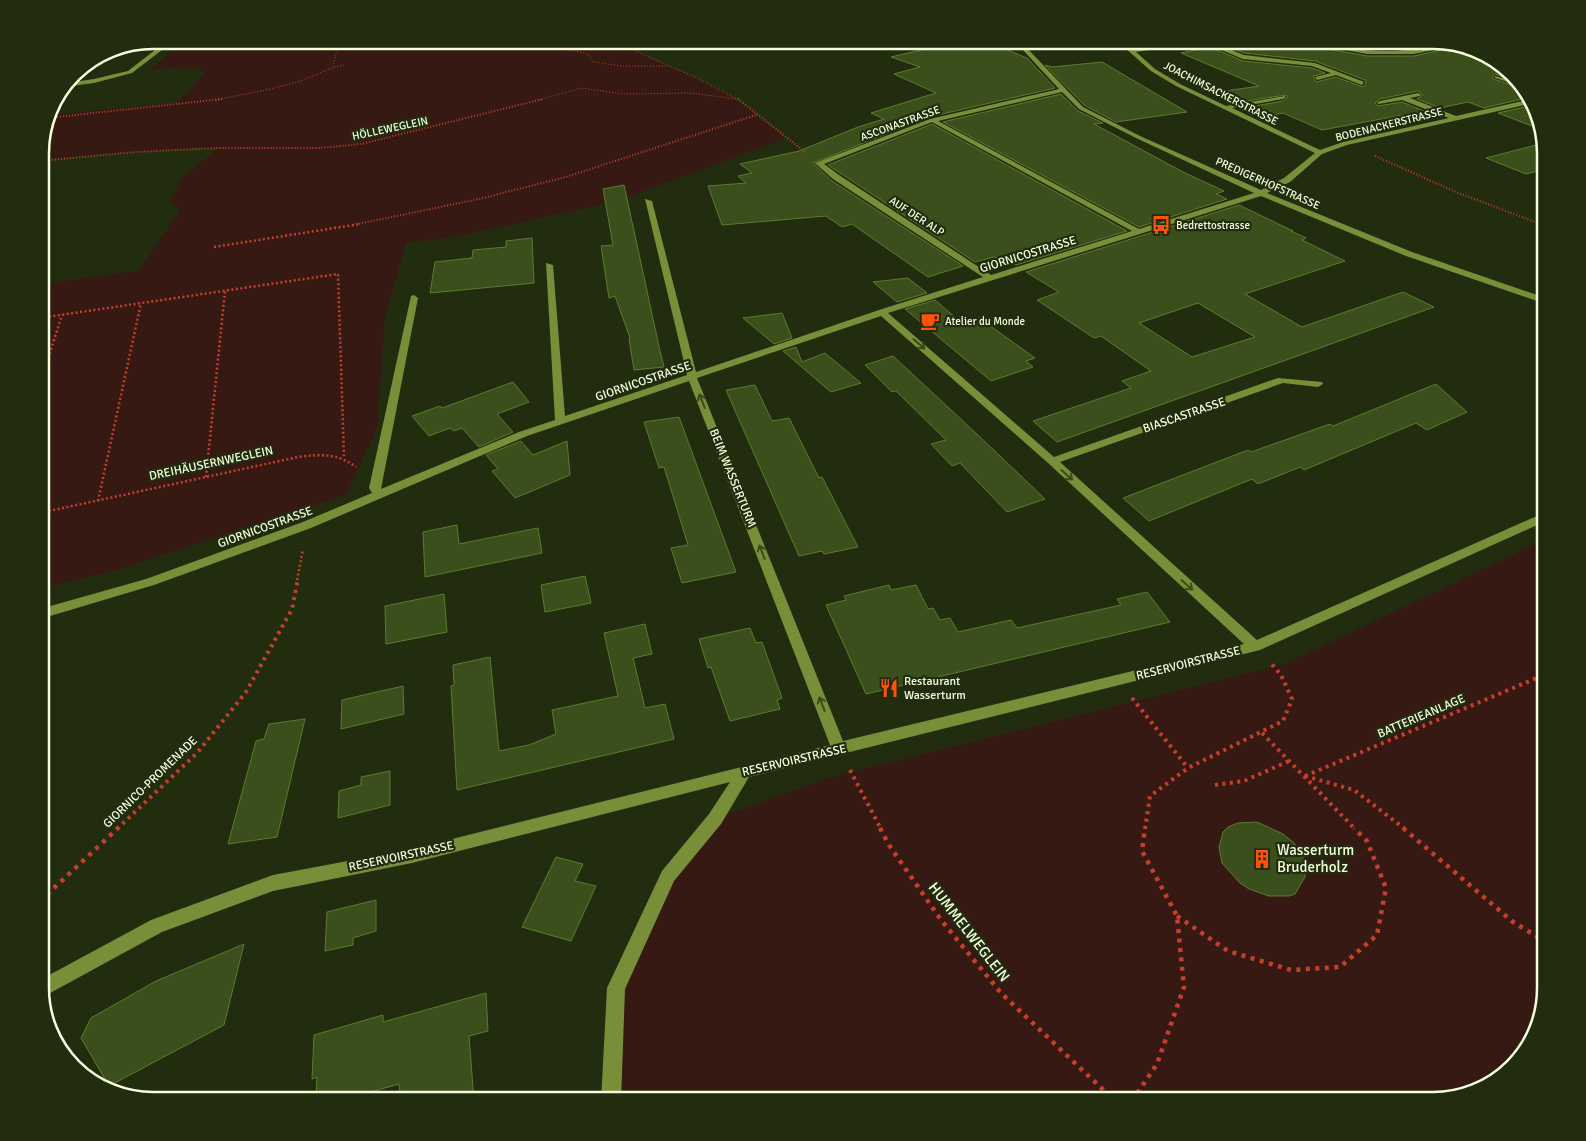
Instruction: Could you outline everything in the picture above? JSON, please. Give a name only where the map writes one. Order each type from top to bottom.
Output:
[{"type":"street","points":[[76,83],[104,79],[130,72],[162,49]]},
{"type":"street","name":"PREDIGERHOFSTRASSE","points":[[1025,49],[1080,108],[1138,137],[1287,205],[1409,254],[1537,297]]},
{"type":"street","name":"JOACHIMSACKERSTRASSE","points":[[1130,49],[1161,75],[1223,108],[1320,153]]},
{"type":"street","points":[[1132,51],[1145,49]]},
{"type":"street","points":[[1224,49],[1243,57],[1309,63],[1362,83]]},
{"type":"street","points":[[1349,49],[1367,52],[1414,52],[1432,49]]},
{"type":"street","points":[[1317,78],[1338,73]]},
{"type":"street","points":[[1497,77],[1508,81]]},
{"type":"street","points":[[1504,84],[1514,87]]},
{"type":"street","name":"ASCONASTRASSE","points":[[819,163],[932,120],[1063,90]]},
{"type":"street","points":[[1380,103],[1418,95]]},
{"type":"street","points":[[1223,108],[1283,97]]},
{"type":"street","points":[[1403,98],[1455,118]]},
{"type":"street","name":"BODENACKERSTRASSE","points":[[1262,193],[1287,180],[1320,153],[1345,143],[1524,103]]},
{"type":"street","points":[[932,120],[1139,232]]},
{"type":"street","name":"AUF DER ALP","points":[[819,163],[990,278]]},
{"type":"street","name":"GIORNICOSTRASSE","points":[[49,611],[150,582],[307,525],[377,491],[523,434],[882,312],[1262,193]]},
{"type":"street","name":"BEIM WASSERTURM","points":[[648,201],[692,377],[839,749]]},
{"type":"street","points":[[549,264],[560,422]]},
{"type":"street","points":[[377,491],[414,298]]},
{"type":"street","points":[[882,312],[1052,461],[1256,646]]},
{"type":"street","name":"BIASCASTRASSE","points":[[1052,461],[1282,380],[1318,384]]},
{"type":"street","name":"RESERVOIRSTRASSE","points":[[49,985],[157,926],[274,883],[412,856],[1256,646],[1537,520]]},
{"type":"street","points":[[611,1092],[616,988],[668,876],[715,819],[744,772]]},
{"type":"path","points":[[334,67],[336,54],[339,49]]},
{"type":"path","points":[[565,49],[585,53],[590,56],[593,62],[603,65],[670,66]]},
{"type":"path","points":[[631,49],[738,99],[819,163]]},
{"type":"path","points":[[55,117],[212,101],[301,81],[334,67],[344,65]]},
{"type":"path","name":"HÖLLEWEGLEIN","points":[[49,160],[135,152],[220,148],[320,148],[361,144],[504,110],[581,88],[623,94],[690,93],[738,99]]},
{"type":"path","points":[[214,247],[283,238],[384,220],[489,196],[618,161],[756,115]]},
{"type":"path","points":[[1345,143],[1456,192],[1537,223]]},
{"type":"path","points":[[49,317],[338,274],[344,457],[361,471],[377,491]]},
{"type":"path","points":[[206,477],[225,291]]},
{"type":"path","points":[[98,501],[141,303]]},
{"type":"path","points":[[49,356],[62,315]]},
{"type":"path","name":"DREIHÄUSERNWEGLEIN","points":[[49,511],[298,457],[323,454],[344,457]]},
{"type":"path","name":"GIORNICO-PROMENADE","points":[[49,893],[197,753],[246,692],[292,609],[307,525]]},
{"type":"path","points":[[1138,1092],[1157,1064],[1184,987],[1177,916],[1142,850],[1150,796],[1188,768],[1262,733],[1283,720],[1292,699],[1281,674],[1256,646]]},
{"type":"path","name":"BATTERIEANLAGE","points":[[1304,776],[1537,678]]},
{"type":"path","points":[[1118,681],[1188,768]]},
{"type":"path","points":[[1177,916],[1228,952],[1291,970],[1340,967],[1376,935],[1386,888],[1366,841],[1262,733]]},
{"type":"path","name":"HUMMELWEGLEIN","points":[[839,749],[889,845],[941,920],[1001,993],[1106,1092]]},
{"type":"path","points":[[1215,785],[1230,786],[1245,782],[1290,761]]},
{"type":"path","points":[[1304,776],[1354,790],[1409,832],[1513,922],[1537,937]]},
{"type":"shaded area","points":[[172,49],[630,49],[725,92],[786,138],[617,201],[459,236],[406,243],[385,318],[377,428],[346,495],[110,572],[49,586],[49,283],[138,271],[180,211],[170,201],[183,177],[220,147],[49,158],[52,126],[57,114],[176,103],[194,87],[205,72],[195,67],[150,69],[167,56]]},
{"type":"shaded area","points":[[1537,543],[1537,995],[1532,1021],[1520,1046],[1491,1075],[1460,1089],[1433,1092],[611,1092],[616,988],[668,876],[715,819],[837,775],[1285,664]]},
{"type":"building","points":[[926,49],[1005,49],[1027,58],[1055,88],[929,117],[813,163],[832,181],[963,266],[928,277],[852,224],[842,227],[826,216],[722,225],[708,186],[746,183],[738,176],[752,173],[740,164],[799,151],[858,127],[884,119],[871,113],[936,93],[894,74],[920,67],[891,57]]},
{"type":"building","points":[[1200,49],[1215,49],[1243,61],[1312,68],[1325,73],[1313,76],[1316,82],[1336,77],[1363,87],[1366,83],[1365,80],[1315,61],[1244,53],[1234,49],[1329,49],[1367,56],[1414,56],[1442,50],[1460,52],[1496,70],[1504,77],[1495,74],[1493,79],[1512,85],[1522,99],[1484,108],[1468,102],[1440,108],[1417,99],[1423,95],[1418,91],[1380,99],[1375,103],[1378,106],[1402,102],[1424,111],[1322,130],[1283,113],[1264,117],[1244,108],[1283,101],[1288,97],[1286,95],[1233,103],[1212,93],[1259,86],[1181,53]]},
{"type":"building","points":[[1102,62],[1187,112],[1116,122],[1084,105],[1045,65],[1052,67]]},
{"type":"building","points":[[1061,94],[1078,111],[1103,123],[1094,124],[1183,172],[1224,191],[1216,194],[1227,199],[1139,227],[943,122]]},
{"type":"building","points":[[1526,107],[1534,127],[1498,113]]},
{"type":"building","points":[[932,124],[1127,231],[1016,265],[1002,257],[975,262],[828,165]]},
{"type":"building","points":[[1536,145],[1537,171],[1526,174],[1486,158]]},
{"type":"building","points":[[624,185],[664,367],[634,370],[630,338],[615,296],[609,298],[601,246],[613,245],[603,189]]},
{"type":"building","points":[[1239,205],[1293,231],[1291,231],[1306,238],[1302,240],[1345,261],[1245,294],[1302,327],[1403,292],[1434,307],[1057,442],[1033,421],[1131,388],[1122,381],[1151,371],[1101,336],[1094,338],[1037,300],[1059,292],[1026,272]],"holes":[[[1198,303],[1255,337],[1192,357],[1139,323]]]},
{"type":"building","points":[[532,238],[534,283],[430,293],[435,262],[472,258],[473,250],[506,247],[506,241]]},
{"type":"building","points":[[908,278],[927,293],[897,302],[873,282]]},
{"type":"building","points":[[935,300],[963,324],[979,318],[1035,358],[1026,361],[1033,367],[991,381],[905,309]]},
{"type":"building","points":[[782,313],[792,338],[774,344],[743,318]]},
{"type":"building","points":[[796,347],[802,362],[825,353],[861,383],[831,392],[783,351]]},
{"type":"building","points":[[893,356],[1045,499],[1007,512],[960,463],[952,466],[931,444],[946,440],[896,391],[892,392],[865,365]]},
{"type":"building","points":[[513,382],[529,402],[497,414],[513,432],[479,447],[462,428],[454,431],[450,428],[429,436],[412,416],[440,406],[442,408]]},
{"type":"building","points":[[1436,384],[1467,412],[1427,430],[1416,423],[1304,470],[1300,467],[1258,484],[1252,479],[1149,521],[1123,498],[1248,450],[1251,452],[1330,424],[1333,426]]},
{"type":"building","points":[[755,385],[772,421],[789,418],[819,478],[822,477],[858,547],[824,554],[822,551],[799,556],[726,390]]},
{"type":"building","points":[[679,417],[736,572],[682,583],[671,548],[688,545],[664,467],[659,468],[644,422]]},
{"type":"building","points":[[521,441],[533,455],[567,441],[570,475],[515,498],[492,471],[498,469],[486,455]]},
{"type":"building","points":[[457,525],[459,544],[538,528],[542,553],[425,577],[423,532]]},
{"type":"building","points":[[585,576],[591,603],[545,612],[541,585]]},
{"type":"building","points":[[889,585],[891,590],[916,585],[928,609],[933,608],[940,620],[950,618],[958,632],[1011,620],[1017,628],[1121,605],[1117,599],[1147,592],[1170,622],[866,694],[826,605],[846,600],[844,596]]},
{"type":"building","points":[[444,594],[447,632],[386,644],[385,606]]},
{"type":"building","points":[[645,624],[652,654],[633,658],[645,708],[665,704],[674,739],[457,790],[451,686],[454,685],[453,665],[490,657],[499,751],[529,745],[556,734],[552,710],[618,696],[604,633]]},
{"type":"building","points":[[750,628],[756,643],[762,642],[782,698],[777,700],[780,709],[730,721],[711,667],[708,668],[699,639]]},
{"type":"building","points":[[403,686],[404,714],[341,729],[342,700]]},
{"type":"building","points":[[305,719],[277,837],[228,844],[256,741],[264,739],[269,724]]},
{"type":"building","points":[[390,771],[390,805],[338,818],[339,791],[361,785],[361,777]]},
{"type":"building","name":"Wasserturm Bruderholz","points":[[1257,822],[1283,834],[1294,843],[1304,859],[1305,877],[1295,894],[1289,896],[1269,896],[1249,889],[1240,883],[1222,863],[1219,847],[1223,832],[1228,827],[1238,823]]},
{"type":"building","points":[[556,857],[583,864],[575,881],[596,886],[571,941],[522,927]]},
{"type":"building","points":[[376,900],[376,931],[353,938],[353,945],[325,951],[327,912]]},
{"type":"building","points":[[244,944],[224,1025],[113,1084],[106,1080],[81,1038],[91,1018],[156,981]]},
{"type":"building","points":[[486,993],[488,1031],[469,1036],[473,1092],[400,1092],[399,1084],[371,1092],[316,1092],[317,1077],[312,1079],[314,1035],[383,1015],[383,1022]]},
{"type":"place","name":"Bedrettostrasse","points":[[1161,225]]},
{"type":"place","name":"Atelier du Monde","points":[[930,321]]},
{"type":"place","name":"Restaurant Wasserturm","points":[[889,688]]},
{"type":"place","name":"Wasserturm Bruderholz","points":[[1262,859]]}]
